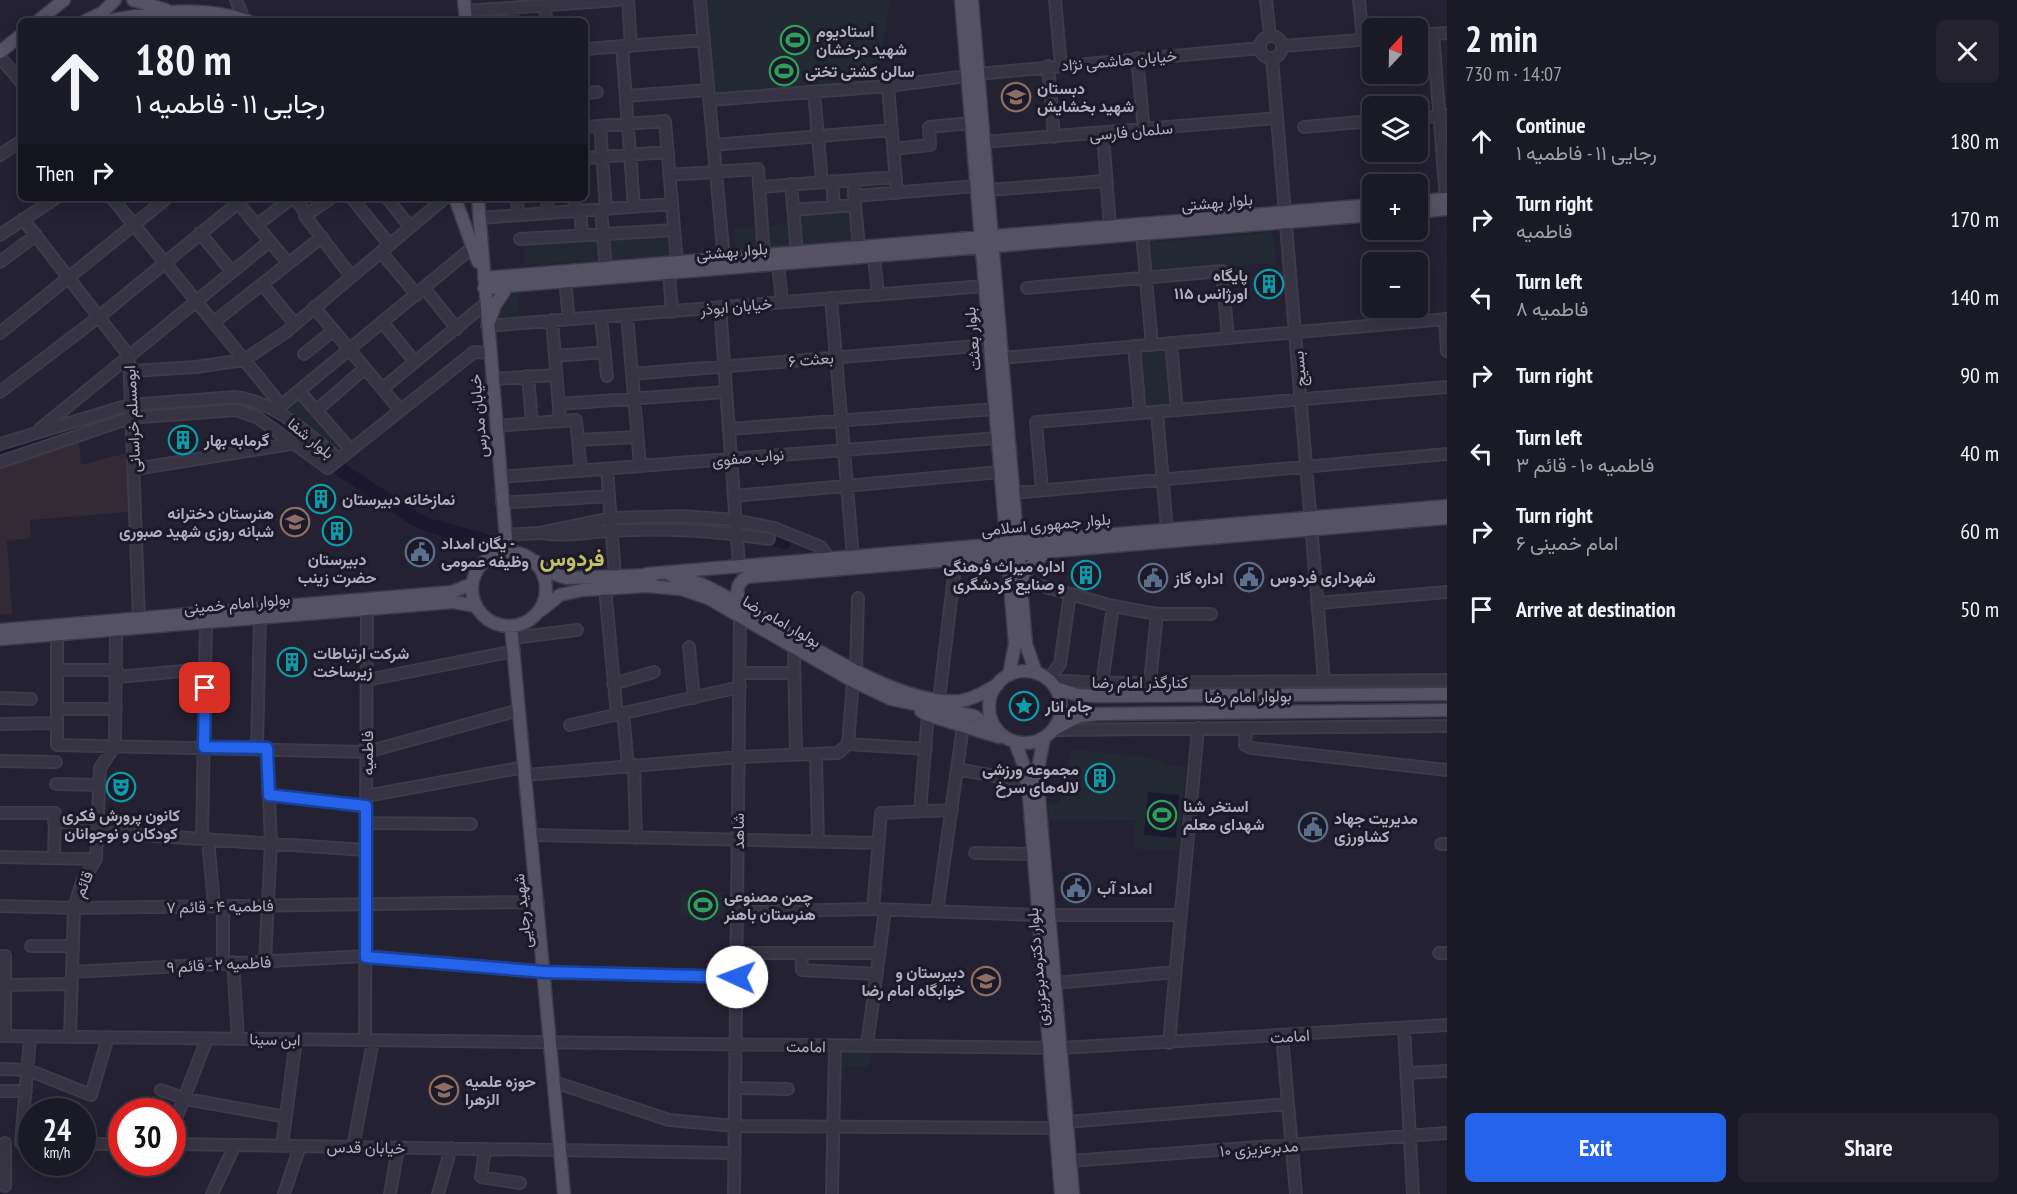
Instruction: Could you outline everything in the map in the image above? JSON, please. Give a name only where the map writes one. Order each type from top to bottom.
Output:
[{"type":"main road","points":[[42,18],[59,4],[76,0]]},
{"type":"main road","points":[[92,18],[102,13],[116,0]]},
{"type":"main road","points":[[133,0],[176,17]]},
{"type":"main road","name":"بلوار بعثت","points":[[961,0],[983,142],[982,188]]},
{"type":"main road","name":"بلوار بعثت","points":[[972,0],[971,123],[982,188],[986,242],[1002,358],[1013,493],[1015,644],[1009,675]]},
{"type":"main road","points":[[159,18],[220,15],[236,18]]},
{"type":"main road","points":[[0,54],[18,37]]},
{"type":"main road","points":[[0,54],[18,47]]},
{"type":"main road","name":"خیابان مدرس","points":[[456,201],[484,283]]},
{"type":"main road","points":[[464,201],[482,257]]},
{"type":"main road","name":"خیابان مدرس","points":[[478,201],[507,551]]},
{"type":"main road","points":[[1428,202],[1447,204]]},
{"type":"main road","points":[[1428,209],[1447,204]]},
{"type":"main road","name":"بلوار بهشتی","points":[[484,283],[764,255],[1142,234],[1362,206]]},
{"type":"main road","name":"بلوار بهشتی","points":[[484,283],[508,286],[521,280],[565,282],[874,256],[1110,227],[1362,215]]},
{"type":"main road","name":"بلوار بعثت","points":[[986,242],[984,286],[1000,472],[1012,549],[1021,580],[1026,644],[1036,673]]},
{"type":"main road","points":[[487,326],[495,305],[508,286]]},
{"type":"main road","name":"بلوار جمهوری اسلامی","points":[[742,612],[737,587],[740,581],[747,577],[830,565],[852,557],[1012,549],[1047,551],[1312,523],[1447,506]]},
{"type":"main road","name":"بلوار جمهوری اسلامی","points":[[647,574],[739,566],[830,565],[956,559],[1012,549],[1167,530],[1447,518]]},
{"type":"main road","points":[[507,551],[517,552],[535,561],[542,570],[547,590],[540,611],[513,638],[490,621],[476,606],[472,584],[476,572],[484,561],[494,554],[507,551]]},
{"type":"main road","points":[[1021,580],[1028,569],[1047,551]]},
{"type":"main road","name":"بولوار امام رضا","points":[[535,561],[551,573],[567,578],[647,574],[691,581],[891,699],[974,716],[1009,739]]},
{"type":"main road","name":"بولوار امام خمینی","points":[[0,630],[452,592],[472,584]]},
{"type":"main road","name":"بولوار امام رضا","points":[[540,611],[551,600],[569,592],[647,586],[681,589],[742,612]]},
{"type":"main road","name":"بولوار امام خمینی","points":[[0,639],[453,602],[476,606]]},
{"type":"main road","name":"شهید رجایی","points":[[513,638],[564,1194]]},
{"type":"main road","points":[[913,705],[928,716],[1009,739],[1035,742],[1049,734],[1061,710],[1052,684],[1036,673],[1017,672],[1009,675],[998,684],[992,694],[990,716],[1009,739]]},
{"type":"main road","name":"بولوار امام رضا","points":[[854,676],[939,699],[961,701],[979,695],[998,684]]},
{"type":"main road","name":"بولوار امام رضا","points":[[1052,684],[1077,694],[1097,696],[1447,694]]},
{"type":"main road","name":"بولوار امام رضا","points":[[1049,734],[1079,716],[1098,714],[1447,710]]},
{"type":"main road","name":"بلوار دکترمدبرعزیزی","points":[[1049,734],[1037,774],[1044,915],[1057,1051]]},
{"type":"main road","name":"بلوار دکترمدبرعزیزی","points":[[1009,739],[1027,782],[1032,854],[1055,983],[1061,1125],[1061,1194]]},
{"type":"main road","name":"بلوار دکترمدبرعزیزی","points":[[1061,1125],[1070,1161],[1073,1194]]},
{"type":"street","points":[[220,15],[231,0]]},
{"type":"street","points":[[236,0],[245,18]]},
{"type":"street","points":[[465,11],[578,1],[618,0]]},
{"type":"street","points":[[628,0],[626,96],[634,207]]},
{"type":"street","points":[[700,0],[724,259]]},
{"type":"street","points":[[1055,0],[1061,64]]},
{"type":"street","points":[[1266,0],[1270,36]]},
{"type":"street","points":[[1359,0],[1363,18]]},
{"type":"street","points":[[545,5],[546,18]]},
{"type":"street","points":[[512,8],[513,18]]},
{"type":"street","points":[[1428,34],[1447,33]]},
{"type":"street","points":[[1433,34],[1443,116],[1447,217]]},
{"type":"street","points":[[1270,36],[1277,38],[1282,46],[1280,52],[1272,58],[1265,57],[1260,48],[1262,40],[1270,36]]},
{"type":"street","points":[[1282,46],[1362,39]]},
{"type":"street","points":[[588,49],[704,40]]},
{"type":"street","name":"خیابان هاشمی نژاد","points":[[626,96],[814,92],[888,86],[1061,64],[1260,48]]},
{"type":"street","points":[[0,54],[18,78]]},
{"type":"street","points":[[1137,58],[1144,130]]},
{"type":"street","name":"بسیج","points":[[1272,58],[1324,680]]},
{"type":"street","points":[[1048,66],[1054,137]]},
{"type":"street","points":[[888,86],[897,193]]},
{"type":"street","points":[[588,93],[597,92]]},
{"type":"street","points":[[814,92],[818,137],[834,207]]},
{"type":"street","points":[[1428,117],[1443,116]]},
{"type":"street","name":"سلمان فارسی","points":[[983,142],[1277,118]]},
{"type":"street","points":[[588,127],[665,121],[677,263]]},
{"type":"street","points":[[893,149],[930,145],[929,127],[971,123]]},
{"type":"street","points":[[1304,127],[1362,123]]},
{"type":"street","points":[[600,126],[606,269]]},
{"type":"street","points":[[713,145],[892,130]]},
{"type":"street","points":[[1102,134],[1110,227]]},
{"type":"street","points":[[0,155],[18,143]]},
{"type":"street","points":[[588,158],[668,152]]},
{"type":"street","points":[[669,175],[758,169],[764,255]]},
{"type":"street","points":[[759,187],[896,177]]},
{"type":"street","points":[[853,180],[859,248]]},
{"type":"street","points":[[793,210],[834,207],[855,200],[897,193],[1106,181]]},
{"type":"street","points":[[791,184],[797,253]]},
{"type":"street","points":[[0,235],[51,201]]},
{"type":"street","points":[[114,201],[214,322],[278,407],[421,292],[473,247]]},
{"type":"street","points":[[0,333],[163,201]]},
{"type":"street","points":[[0,393],[166,263],[236,201],[288,263]]},
{"type":"street","points":[[257,225],[289,201]]},
{"type":"street","points":[[295,201],[351,276]]},
{"type":"street","points":[[306,216],[327,201]]},
{"type":"street","points":[[354,201],[385,248],[421,292],[457,328]]},
{"type":"street","points":[[389,201],[410,227]]},
{"type":"street","points":[[130,371],[196,367],[244,360],[295,324],[441,201]]},
{"type":"street","points":[[517,201],[518,215]]},
{"type":"street","points":[[547,201],[548,213]]},
{"type":"street","points":[[575,201],[582,235]]},
{"type":"street","points":[[480,218],[672,204]]},
{"type":"street","name":"ابومسلم خراسانی","points":[[23,219],[129,356],[139,618]]},
{"type":"street","points":[[520,239],[674,230]]},
{"type":"street","points":[[200,233],[232,272]]},
{"type":"street","points":[[1142,234],[1152,345]]},
{"type":"street","points":[[0,262],[36,235]]},
{"type":"street","points":[[214,322],[322,237]]},
{"type":"street","points":[[35,434],[270,241]]},
{"type":"street","points":[[874,256],[878,295]]},
{"type":"street","points":[[778,264],[782,302]]},
{"type":"street","points":[[1027,288],[1222,271],[1227,338]]},
{"type":"street","points":[[669,273],[672,312]]},
{"type":"street","points":[[565,282],[569,319]]},
{"type":"street","points":[[262,284],[295,324]]},
{"type":"street","name":"خیابان ابوذر","points":[[487,326],[984,286]]},
{"type":"street","points":[[831,298],[852,557]]},
{"type":"street","points":[[382,389],[485,304]]},
{"type":"street","points":[[314,307],[400,410]]},
{"type":"street","points":[[720,307],[739,566]]},
{"type":"street","points":[[627,315],[640,466]]},
{"type":"street","points":[[601,317],[607,376]]},
{"type":"street","points":[[1002,358],[1446,319],[1447,351]]},
{"type":"street","points":[[552,320],[560,421]]},
{"type":"street","points":[[383,322],[415,362]]},
{"type":"street","points":[[304,354],[333,331]]},
{"type":"street","points":[[1171,343],[1177,410]]},
{"type":"street","name":"بعثت ۶","points":[[632,374],[989,345]]},
{"type":"street","points":[[1134,346],[1140,413]]},
{"type":"street","points":[[339,459],[474,352],[490,352]]},
{"type":"street","points":[[555,356],[605,352]]},
{"type":"street","points":[[316,410],[365,368]]},
{"type":"street","points":[[492,378],[556,375]]},
{"type":"street","points":[[528,376],[532,423]]},
{"type":"street","points":[[1042,490],[1036,423],[1447,387]]},
{"type":"street","points":[[299,391],[351,450]]},
{"type":"street","points":[[559,404],[726,392]]},
{"type":"street","name":"بلوار شفا","points":[[0,444],[132,404],[235,397],[278,407],[339,459],[328,468],[297,443],[258,417],[243,411],[133,417],[0,462]]},
{"type":"street","points":[[729,429],[995,409]]},
{"type":"street","points":[[1157,412],[1167,530]]},
{"type":"street","points":[[496,426],[576,420],[581,471]]},
{"type":"street","points":[[578,440],[637,437]]},
{"type":"street","name":"نواب صفوی","points":[[500,477],[997,438]]},
{"type":"street","points":[[135,469],[297,443]]},
{"type":"street","points":[[1013,493],[1447,454]]},
{"type":"street","points":[[607,469],[615,576]]},
{"type":"street","points":[[734,496],[1000,472]]},
{"type":"street","points":[[502,503],[609,496]]},
{"type":"street","points":[[506,535],[539,533],[610,518],[682,516],[735,520],[774,528],[798,536],[821,547],[830,565]]},
{"type":"street","points":[[539,533],[562,536],[612,531],[681,530],[737,534],[769,540]]},
{"type":"street","points":[[939,699],[956,559]]},
{"type":"street","points":[[1021,580],[1113,606],[1157,615],[1211,615]]},
{"type":"street","points":[[605,588],[614,684],[631,766],[636,838]]},
{"type":"street","points":[[1318,603],[1447,592]]},
{"type":"street","points":[[1052,684],[1060,664],[1070,594]]},
{"type":"street","points":[[269,795],[366,801],[525,771],[838,753],[848,744],[858,598]]},
{"type":"street","points":[[1102,683],[1113,606]]},
{"type":"street","name":"فاطمیه","points":[[353,1147],[369,1040],[365,905],[367,609]]},
{"type":"street","name":"شاهد","points":[[734,1194],[742,612]]},
{"type":"street","points":[[1150,682],[1157,615]]},
{"type":"street","points":[[260,618],[262,748],[269,795],[271,843],[265,961]]},
{"type":"street","points":[[206,622],[205,839],[219,906],[238,1039]]},
{"type":"street","name":"قائم","points":[[70,1037],[74,908],[82,882],[96,859],[98,784],[104,759],[115,746],[116,630]]},
{"type":"street","points":[[367,680],[513,638],[577,630]]},
{"type":"street","points":[[57,634],[57,745],[367,752],[519,710]]},
{"type":"street","points":[[689,647],[694,698]]},
{"type":"street","points":[[794,655],[796,755]]},
{"type":"street","points":[[57,670],[117,674],[206,669]]},
{"type":"street","points":[[614,684],[654,672]]},
{"type":"street","points":[[741,673],[794,673]]},
{"type":"street","name":"کنارگذر امام رضا","points":[[1052,684],[1447,680]]},
{"type":"street","points":[[570,725],[740,687]]},
{"type":"street","points":[[0,698],[31,699]]},
{"type":"street","points":[[57,709],[116,709]]},
{"type":"street","points":[[920,811],[928,716]]},
{"type":"street","points":[[0,724],[57,723]]},
{"type":"street","points":[[937,912],[963,726]]},
{"type":"street","points":[[1049,734],[1198,728],[1447,726]]},
{"type":"street","points":[[1169,1043],[1198,728]]},
{"type":"street","points":[[1246,728],[1245,745],[1251,748],[1447,770]]},
{"type":"street","points":[[848,744],[926,748]]},
{"type":"street","points":[[816,755],[818,842]]},
{"type":"street","points":[[0,761],[56,762]]},
{"type":"street","points":[[957,770],[1027,782]]},
{"type":"street","points":[[56,784],[98,784]]},
{"type":"street","points":[[873,909],[881,813],[952,810]]},
{"type":"street","points":[[0,813],[55,817],[97,827],[205,839],[366,850]]},
{"type":"street","points":[[54,858],[55,817]]},
{"type":"street","points":[[366,823],[471,824]]},
{"type":"street","points":[[531,835],[878,843]]},
{"type":"street","points":[[975,853],[1032,854]]},
{"type":"street","points":[[0,856],[96,859]]},
{"type":"street","name":"فاطمیه ۴ - قائم ۷","points":[[0,906],[74,908],[538,902]]},
{"type":"street","points":[[738,912],[873,909],[1044,915],[1181,915]]},
{"type":"street","points":[[867,1046],[885,910]]},
{"type":"street","points":[[31,946],[73,946]]},
{"type":"street","points":[[737,953],[879,953]]},
{"type":"street","points":[[801,953],[802,970],[876,975]]},
{"type":"street","points":[[2,956],[5,986],[2,1003],[2,1036]]},
{"type":"street","name":"فاطمیه ۲ - قائم ۹","points":[[72,972],[228,962],[366,957],[545,972],[737,977]]},
{"type":"street","points":[[1055,983],[1176,972]]},
{"type":"street","points":[[5,986],[72,984]]},
{"type":"street","name":"امامت","points":[[551,1043],[867,1046],[1089,1053],[1098,1048],[1447,1025]]},
{"type":"street","points":[[1404,1028],[1412,1137],[1413,1194]]},
{"type":"street","name":"ابن سینا","points":[[2,1036],[551,1043]]},
{"type":"street","points":[[1282,1036],[1296,1194]]},
{"type":"street","points":[[26,1098],[30,1037]]},
{"type":"street","points":[[0,1069],[28,1070],[91,1095],[108,1038]]},
{"type":"street","points":[[207,1039],[186,1099],[286,1117]]},
{"type":"street","points":[[282,1146],[296,1040]]},
{"type":"street","points":[[832,1194],[835,1046]]},
{"type":"street","points":[[1407,1073],[1447,1071]]},
{"type":"street","points":[[554,1082],[669,1119],[735,1126],[834,1128],[1061,1125],[1288,1104]]},
{"type":"street","points":[[736,1088],[788,1089]]},
{"type":"street","points":[[161,1090],[183,1098]]},
{"type":"street","points":[[0,1091],[26,1091]]},
{"type":"street","name":"مدبرعزیزی ۱۰","points":[[1070,1161],[1447,1133]]},
{"type":"street","points":[[2,1189],[3,1143]]},
{"type":"street","name":"خیابان قدس","points":[[186,1144],[735,1153]]},
{"type":"street","points":[[212,1194],[235,1145]]},
{"type":"street","points":[[284,1194],[300,1146]]},
{"type":"street","points":[[390,1194],[398,1148]]},
{"type":"street","points":[[438,1194],[451,1148]]},
{"type":"street","points":[[485,1149],[481,1177],[520,1183]]},
{"type":"shaded area","name":"استادیوم شهید درخشان","points":[[704,0],[890,0],[878,81],[717,94],[711,91]]},
{"type":"shaded area","points":[[850,211],[852,240],[735,250],[734,228],[799,223],[798,215]]},
{"type":"shaded area","points":[[667,232],[669,256],[524,265],[523,241]]},
{"type":"shaded area","points":[[1273,232],[1276,263],[1149,273],[1146,243]]},
{"type":"shaded area","points":[[518,293],[520,319],[495,322],[503,301]]},
{"type":"shaded area","points":[[1165,351],[1170,406],[1144,408],[1139,353]]},
{"type":"shaded area","points":[[299,394],[344,448],[337,454],[282,409]]},
{"type":"shaded area","points":[[79,441],[81,465],[127,453],[128,512],[30,520],[31,538],[7,541],[12,614],[0,614],[0,467]]},
{"type":"shaded area","points":[[1075,701],[1095,706],[1447,702],[1447,706],[1074,711]]},
{"type":"shaded area","points":[[1071,749],[1153,758],[1169,765],[1186,767],[1179,850],[1135,849],[1135,820],[1049,821],[1048,804],[1060,802]]},
{"type":"shaded area","name":"استخر شنا شهدای معلم","points":[[1148,792],[1179,795],[1176,838],[1144,835]]},
{"type":"shaded area","name":"چمن مصنوعی هنرستان باهنر","points":[[681,892],[726,892],[726,917],[681,917]]},
{"type":"shaded area","points":[[840,1051],[871,1052],[870,1067],[840,1067]]},
{"type":"waterway","points":[[142,410],[210,404],[249,407],[270,416],[326,458]]},
{"type":"waterway","points":[[0,453],[126,412]]},
{"type":"waterway","points":[[340,469],[415,519],[431,526],[483,540]]},
{"type":"waterway","points":[[627,522],[680,522],[729,527]]},
{"type":"waterway","points":[[742,528],[784,542]]},
{"type":"place","name":"استادیوم شهید درخشان","points":[[795,40]]},
{"type":"place","name":"سالن کشتی تختی","points":[[784,71]]},
{"type":"place","name":"دبستان شهید بخشایش","points":[[1016,97]]},
{"type":"place","name":"پایگاه اورژانس ۱۱۵","points":[[1269,284]]},
{"type":"place","name":"گرمابه بهار","points":[[183,440]]},
{"type":"place","name":"نمازخانه دبیرستان","points":[[321,499]]},
{"type":"place","name":"هنرستان دخترانه شبانه روزی شهید صبوری","points":[[295,522]]},
{"type":"place","name":"دبیرستان حضرت زینب","points":[[337,531]]},
{"type":"place","name":"یگان امداد - وظیفه عمومی","points":[[420,552]]},
{"type":"place","name":"اداره میراث فرهنگی و صنایع گردشگری","points":[[1086,575]]},
{"type":"place","name":"شهرداری فردوس","points":[[1249,577]]},
{"type":"place","name":"اداره گاز","points":[[1153,578]]},
{"type":"place","name":"شرکت ارتباطات زیرساخت","points":[[292,662]]},
{"type":"place","name":"جام انار","points":[[1024,706]]},
{"type":"place","name":"مجموعه‌ ورزشی لاله‌های سرخ","points":[[1100,778]]},
{"type":"place","name":"کانون پرورش فکری کودکان و نوجوانان","points":[[121,787]]},
{"type":"place","name":"استخر شنا شهدای معلم","points":[[1162,815]]},
{"type":"place","name":"مدیریت جهاد کشاورزی","points":[[1313,827]]},
{"type":"place","name":"امداد آب","points":[[1076,888]]},
{"type":"place","name":"چمن مصنوعی هنرستان باهنر","points":[[703,905]]},
{"type":"place","name":"دبیرستان و خوابگاه امام رضا","points":[[986,981]]},
{"type":"place","name":"حوزه علمیه الزهرا","points":[[444,1090]]},
{"type":"district","name":"فردوس","points":[[572,558]]},
{"type":"route","points":[[205,688],[204,747],[267,748],[269,795],[366,806],[366,957],[545,972],[737,977]]}]
